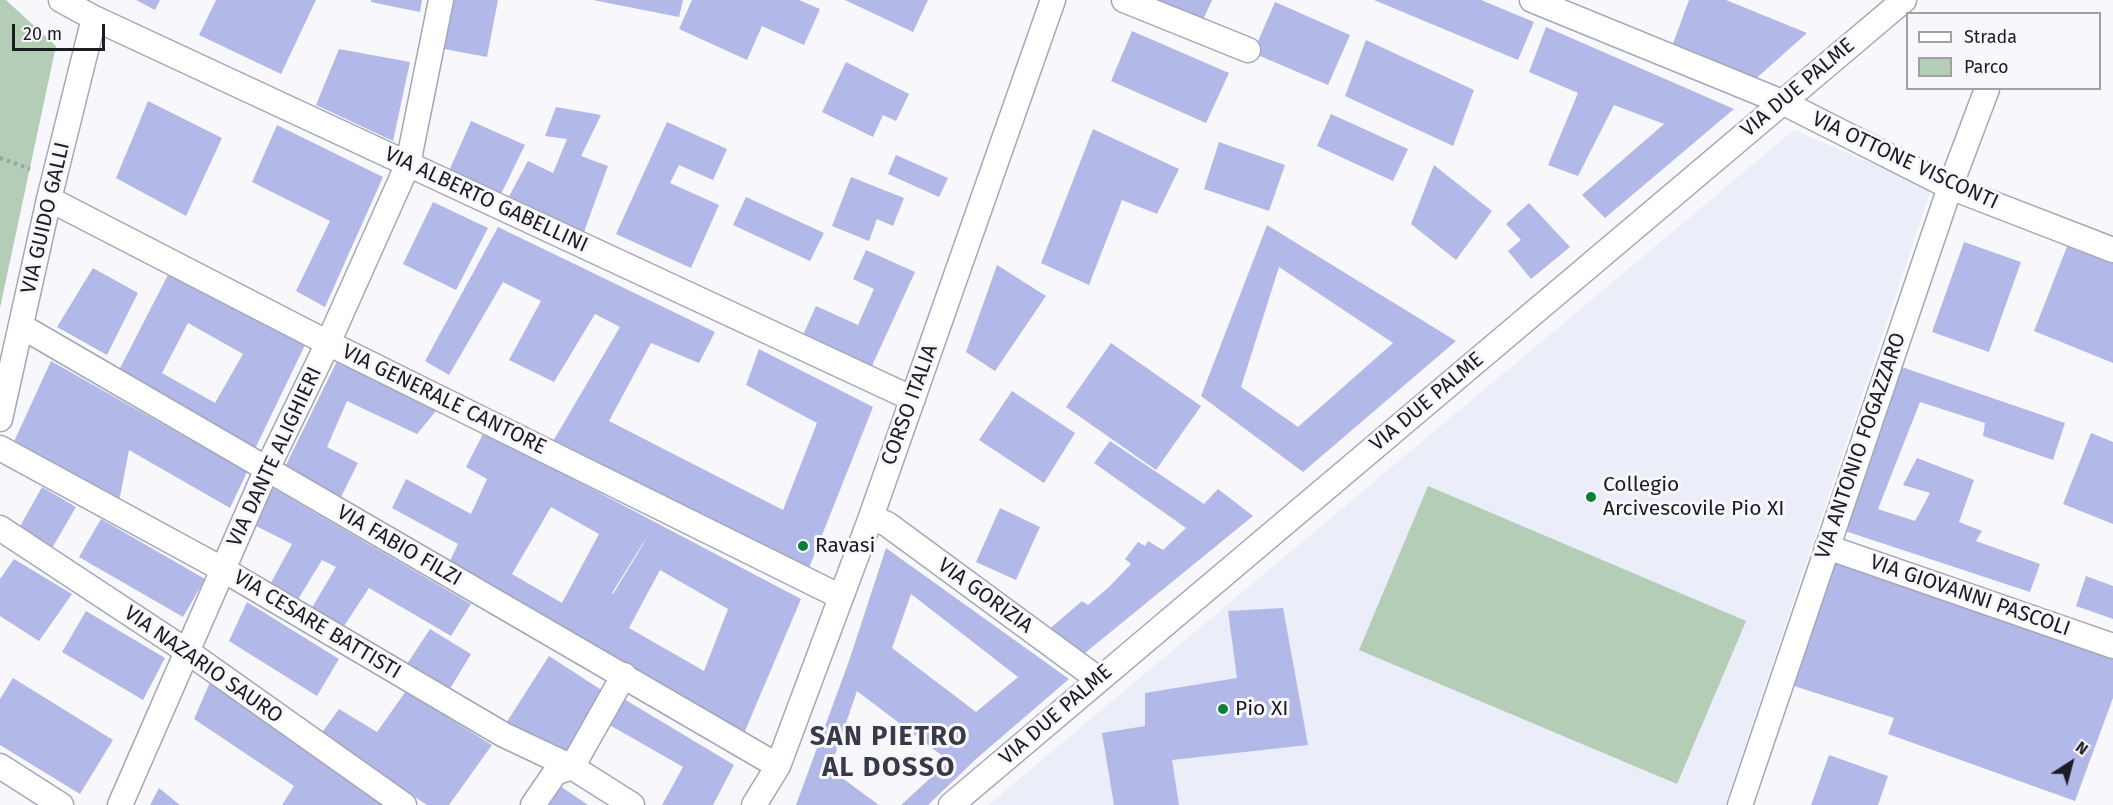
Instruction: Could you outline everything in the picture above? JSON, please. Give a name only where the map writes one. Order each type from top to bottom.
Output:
[{"type":"street","name":"VIA ALBERTO GABELLINI","points":[[61,0],[94,18],[913,399]]},
{"type":"street","name":"VIA DANTE ALIGHIERI","points":[[120,805],[266,471],[328,343],[408,164],[441,0]]},
{"type":"street","name":"CORSO ITALIA","points":[[754,805],[778,766],[871,517],[1053,0]]},
{"type":"street","points":[[1124,0],[1248,50]]},
{"type":"street","name":"VIA OTTONE VISCONTI","points":[[1532,0],[1782,102],[1950,186],[2113,250]]},
{"type":"street","name":"VIA DUE PALME","points":[[951,805],[1904,0]]},
{"type":"street","name":"VIA GUIDO GALLI","points":[[0,419],[49,199],[94,18]]},
{"type":"street","name":"VIA ANTONIO FOGAZZARO","points":[[1740,805],[1950,186],[1987,90]]},
{"type":"street","name":"VIA GENERALE CANTORE","points":[[49,199],[328,343],[841,597]]},
{"type":"street","name":"VIA FABIO FILZI","points":[[21,326],[266,471],[624,675],[778,766]]},
{"type":"street","name":"VIA CESARE BATTISTI","points":[[0,448],[222,569],[504,735],[572,767],[632,805]]},
{"type":"street","name":"VIA GORIZIA","points":[[871,517],[893,528],[1098,679]]},
{"type":"street","name":"VIA NAZARIO SAURO","points":[[0,528],[188,652],[404,805]]},
{"type":"street","name":"VIA GIOVANNI PASCOLI","points":[[1827,547],[2113,646]]},
{"type":"street","points":[[533,805],[555,773],[572,767],[624,675]]},
{"type":"street","points":[[0,766],[61,805]]},
{"type":"shaded area","name":"Collegio Arcivescovile Pio XI","points":[[1794,130],[1931,189],[1725,805],[988,805]]},
{"type":"green space","points":[[0,0],[6,0],[56,46],[0,308]]},
{"type":"green space","points":[[1428,486],[1746,621],[1677,784],[1359,650]]},
{"type":"building","points":[[136,0],[160,0],[155,10]]},
{"type":"building","points":[[216,0],[316,0],[281,74],[199,35]]},
{"type":"building","points":[[371,0],[422,0],[420,12],[371,2]]},
{"type":"building","points":[[453,0],[498,0],[487,57],[444,49]]},
{"type":"building","points":[[593,0],[683,0],[679,17]]},
{"type":"building","points":[[692,0],[799,0],[820,9],[804,45],[762,26],[747,60],[679,29]]},
{"type":"building","points":[[845,0],[928,0],[913,32]]},
{"type":"building","points":[[1149,0],[1212,0],[1202,22]]},
{"type":"building","points":[[1374,0],[1481,0],[1534,22],[1518,60]]},
{"type":"building","points":[[1689,0],[1726,0],[1807,33],[1751,83],[1671,49]]},
{"type":"building","points":[[1275,2],[1350,35],[1328,85],[1253,53]]},
{"type":"building","points":[[1546,27],[1734,109],[1605,218],[1582,195],[1664,124],[1614,105],[1578,176],[1548,165],[1578,93],[1529,72]]},
{"type":"building","points":[[1132,31],[1229,73],[1206,123],[1111,81]]},
{"type":"building","points":[[1366,40],[1474,90],[1453,146],[1345,96]]},
{"type":"building","points":[[339,49],[410,62],[393,141],[316,105]]},
{"type":"building","points":[[846,62],[909,94],[896,121],[883,115],[873,137],[822,112]]},
{"type":"building","points":[[148,101],[222,138],[186,216],[116,178]]},
{"type":"building","points":[[556,107],[601,115],[581,156],[608,166],[581,240],[506,202],[528,161],[553,173],[567,139],[545,136]]},
{"type":"building","points":[[1331,114],[1408,149],[1393,181],[1317,146]]},
{"type":"building","points":[[471,121],[525,145],[500,196],[449,171]]},
{"type":"building","points":[[667,122],[727,149],[713,180],[679,165],[670,183],[719,205],[691,268],[616,234]]},
{"type":"building","points":[[277,125],[383,177],[325,307],[296,291],[330,221],[252,182]]},
{"type":"building","points":[[1093,129],[1179,169],[1157,214],[1122,200],[1089,285],[1041,263]]},
{"type":"building","points":[[1219,142],[1285,165],[1269,211],[1204,189]]},
{"type":"building","points":[[896,155],[948,178],[939,197],[888,174]]},
{"type":"building","points":[[1434,165],[1492,211],[1456,260],[1411,224]]},
{"type":"building","points":[[851,177],[904,198],[893,226],[877,219],[869,241],[832,226]]},
{"type":"building","points":[[746,197],[824,233],[810,261],[733,225]]},
{"type":"building","points":[[433,202],[488,228],[456,290],[403,264]]},
{"type":"building","points":[[1529,203],[1570,247],[1531,279],[1508,251],[1521,240],[1506,224]]},
{"type":"building","points":[[1267,225],[1456,341],[1303,472],[1201,396]],"holes":[[[1279,267],[1393,343],[1298,427],[1241,387]]]},
{"type":"building","points":[[498,227],[715,332],[699,363],[651,343],[609,421],[783,510],[817,423],[746,385],[759,349],[873,407],[805,578],[552,443],[620,327],[595,314],[554,382],[509,360],[541,301],[503,282],[449,375],[425,361]]},
{"type":"building","points":[[1964,242],[2021,262],[1989,352],[1932,332]]},
{"type":"building","points":[[2068,244],[2113,262],[2113,363],[2034,331]]},
{"type":"building","points":[[866,250],[915,272],[871,368],[802,337],[816,306],[858,325],[874,289],[853,279]]},
{"type":"building","points":[[997,265],[1046,296],[995,371],[966,352]]},
{"type":"building","points":[[93,268],[138,293],[107,355],[57,327]]},
{"type":"building","points":[[171,269],[307,341],[252,455],[117,374]],"holes":[[[188,323],[243,354],[215,403],[162,373]]]},
{"type":"building","points":[[1111,343],[1201,406],[1156,470],[1066,407]]},
{"type":"building","points":[[51,361],[247,472],[230,508],[129,450],[118,507],[12,446]]},
{"type":"building","points":[[337,361],[436,411],[417,434],[347,401],[327,447],[358,463],[338,503],[283,471]]},
{"type":"building","points":[[1896,365],[2065,423],[2053,460],[1983,436],[1985,423],[1920,402],[1878,509],[1915,521],[1930,493],[1903,485],[1917,458],[1974,480],[1959,522],[1982,531],[1976,541],[2040,564],[2030,592],[1842,530]]},
{"type":"building","points":[[1012,391],[1075,433],[1044,483],[979,440]]},
{"type":"building","points":[[484,432],[801,599],[742,738],[447,567],[458,544],[392,508],[406,479],[471,514],[487,479],[466,467]],"holes":[[[551,507],[599,534],[562,603],[512,574]],[[648,535],[613,594],[612,593]],[[660,570],[728,609],[704,671],[629,628]]]},
{"type":"building","points":[[2091,433],[2113,442],[2113,524],[2063,504]]},
{"type":"building","points":[[1110,441],[1204,504],[1218,489],[1253,516],[1080,657],[1047,631],[1082,601],[1088,605],[1109,587],[1131,564],[1125,559],[1138,542],[1145,546],[1148,541],[1163,550],[1186,528],[1094,463]]},
{"type":"building","points":[[42,487],[76,507],[51,550],[18,530]]},
{"type":"building","points":[[271,487],[471,604],[451,636],[369,588],[342,629],[310,611],[336,567],[322,560],[294,606],[267,590],[292,544],[254,525]]},
{"type":"building","points":[[1000,508],[1040,527],[1016,580],[976,562]]},
{"type":"building","points":[[101,519],[205,579],[183,617],[79,557]]},
{"type":"building","points":[[886,548],[1069,679],[976,759],[928,805],[901,805],[949,761],[857,691],[830,769],[879,805],[796,805],[849,661]],"holes":[[[911,594],[1018,677],[976,712],[892,648]]]},
{"type":"building","points":[[14,559],[72,594],[39,641],[0,616],[0,579]]},
{"type":"building","points":[[1831,562],[1996,615],[2113,657],[2113,698],[2075,801],[1888,734],[1894,718],[1791,685]]},
{"type":"building","points":[[2086,576],[2113,586],[2113,619],[2076,606]]},
{"type":"building","points":[[247,602],[339,659],[317,696],[229,641]]},
{"type":"building","name":"Pio XI","points":[[1283,608],[1308,745],[1172,760],[1179,805],[1114,805],[1102,733],[1145,726],[1145,693],[1237,678],[1228,611]]},
{"type":"building","points":[[86,611],[165,658],[143,700],[62,652]]},
{"type":"building","points":[[430,629],[471,654],[448,692],[407,664]]},
{"type":"building","points":[[549,656],[603,691],[562,761],[503,728]]},
{"type":"building","points":[[13,678],[113,740],[80,794],[0,745],[0,699]]},
{"type":"building","points":[[211,680],[395,805],[282,805],[294,786],[194,719]]},
{"type":"building","points":[[406,691],[492,745],[449,805],[427,805],[321,734],[339,709],[377,732]]},
{"type":"building","points":[[614,693],[734,765],[713,805],[662,805],[683,767],[599,719]]},
{"type":"building","points":[[1829,755],[1888,776],[1878,805],[1811,805]]},
{"type":"building","points":[[557,784],[588,805],[543,805]]},
{"type":"building","points":[[159,788],[180,805],[150,805]]},
{"type":"place","name":"Collegio Arcivescovile Pio XI","points":[[1591,497]]},
{"type":"place","name":"Ravasi","points":[[803,546]]},
{"type":"place","name":"Pio XI","points":[[1223,709]]},
{"type":"district","name":"SAN PIETRO AL DOSSO","points":[[889,752]]}]
